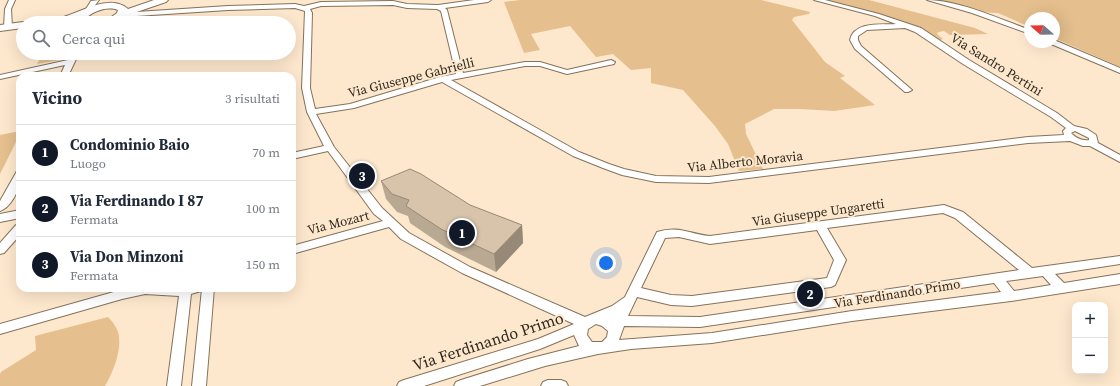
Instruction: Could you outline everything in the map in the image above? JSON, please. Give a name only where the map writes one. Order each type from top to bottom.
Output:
[{"type":"street","points":[[12,0],[8,9],[4,28],[16,26]]},
{"type":"street","points":[[85,16],[93,2],[96,0]]},
{"type":"street","points":[[116,16],[150,0]]},
{"type":"street","points":[[118,16],[162,0]]},
{"type":"street","points":[[144,16],[160,15],[170,12],[228,8],[295,6],[304,8],[321,4],[393,1],[407,6],[438,7],[488,0]]},
{"type":"street","name":"Via Sandro Pertini","points":[[817,0],[877,15],[918,30],[966,62],[1054,115],[1080,142],[1092,143],[1120,159]]},
{"type":"street","points":[[930,0],[974,12],[1024,30]]},
{"type":"street","points":[[85,16],[103,3],[111,16]]},
{"type":"street","points":[[438,7],[444,10],[460,76]]},
{"type":"street","points":[[304,8],[309,13],[306,88],[310,112],[330,148],[378,211],[405,236],[466,270],[591,322],[611,325],[614,334],[611,343],[599,349],[590,347],[582,340],[580,331],[591,322],[616,310],[631,296],[692,301],[831,282],[840,260],[820,225]]},
{"type":"street","name":"Via Sandro Pertini","points":[[907,26],[865,28],[855,35],[854,40],[858,47],[908,90]]},
{"type":"street","points":[[1060,45],[1120,71]]},
{"type":"street","points":[[66,72],[70,62]]},
{"type":"street","points":[[23,72],[70,62]]},
{"type":"street","name":"Via Giuseppe Gabrielli","points":[[310,112],[351,106],[443,80],[525,64],[540,64],[567,72],[610,62]]},
{"type":"street","points":[[0,77],[16,74]]},
{"type":"street","name":"Via Alberto Moravia","points":[[443,80],[591,160],[622,172],[656,179],[709,180],[1020,141],[1071,133]]},
{"type":"street","points":[[296,155],[330,148]]},
{"type":"street","points":[[16,180],[4,203],[0,218],[16,215]]},
{"type":"street","name":"Via Giuseppe Ungaretti","points":[[614,334],[661,235],[666,233],[680,233],[695,238],[710,240],[937,210],[951,211],[959,215],[1030,273]]},
{"type":"street","name":"Via Mozart","points":[[296,249],[391,223]]},
{"type":"street","points":[[0,250],[16,232]]},
{"type":"street","name":"Via Ferdinando Primo","points":[[404,386],[540,344],[591,322],[620,320],[691,323],[843,302],[1120,260]]},
{"type":"street","points":[[1045,271],[1062,288]]},
{"type":"street","points":[[996,278],[1011,296]]},
{"type":"street","name":"Via Ferdinando Primo","points":[[461,386],[571,353],[631,344],[712,338],[852,316],[1011,296],[1120,279]]},
{"type":"street","points":[[0,330],[131,292]]},
{"type":"street","points":[[174,386],[191,292]]},
{"type":"street","points":[[198,386],[208,292]]},
{"type":"street","points":[[843,302],[852,316]]},
{"type":"street","points":[[817,305],[826,320]]},
{"type":"street","points":[[548,386],[561,386]]},
{"type":"shaded area","points":[[520,0],[761,0],[810,12],[809,14],[794,17],[792,20],[825,62],[845,76],[840,78],[875,105],[834,111],[774,109],[745,124],[746,134],[763,169],[739,171],[728,144],[715,126],[683,90],[651,83],[651,68],[631,70],[613,54],[596,57],[570,26],[531,34],[540,50],[524,53],[504,2]]},
{"type":"shaded area","points":[[825,0],[869,0],[975,28],[988,34],[950,35],[944,31],[938,32],[937,34],[943,39],[940,40],[897,20]]},
{"type":"shaded area","points":[[936,0],[1120,0],[1120,67],[1060,41],[1060,12],[1024,12],[1024,24],[998,13],[978,12]]},
{"type":"shaded area","points":[[39,60],[60,60],[37,64]]},
{"type":"shaded area","points":[[16,132],[16,142],[0,174],[0,135]]},
{"type":"shaded area","points":[[108,317],[118,331],[119,349],[116,362],[105,386],[0,386],[1,372],[36,350],[35,336]]},
{"type":"building","points":[[410,169],[421,174],[470,205],[522,225],[494,254],[441,229],[406,206],[409,200],[392,194],[381,181]]},
{"type":"place","name":"Via Don Minzoni","points":[[362,176]]},
{"type":"place","name":"Condominio Baio","points":[[462,233]]},
{"type":"place","name":"Via Ferdinando I 87","points":[[810,294]]}]
